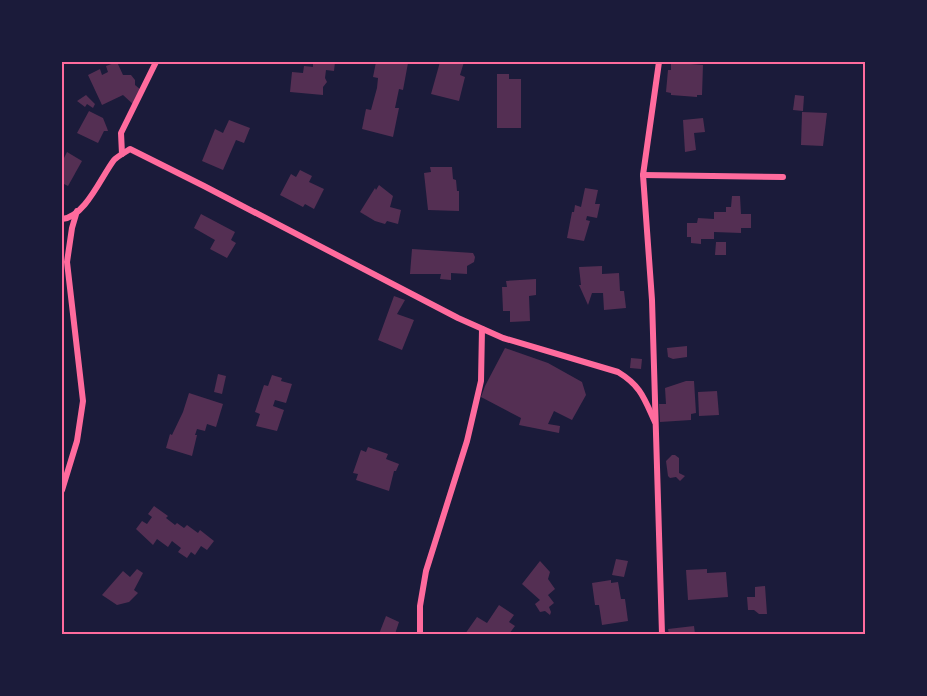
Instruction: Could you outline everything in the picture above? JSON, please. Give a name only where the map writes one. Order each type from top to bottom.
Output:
[{"type":"street","points":[[122,154],[121,133],[156,62]]},
{"type":"street","points":[[659,62],[643,175],[652,300],[662,634]]},
{"type":"street","points":[[62,219],[68,218],[85,205],[116,158],[130,149],[482,328],[519,343],[618,372],[634,381],[655,422]]},
{"type":"street","points":[[643,175],[783,177]]},
{"type":"street","points":[[62,490],[77,441],[83,401],[67,262],[77,211]]},
{"type":"street","points":[[420,634],[420,606],[426,571],[467,441],[481,381],[482,328]]},
{"type":"building","points":[[117,62],[123,75],[131,75],[135,80],[135,85],[141,90],[134,105],[123,95],[102,105],[88,75],[100,69],[102,75],[108,72],[106,66]]},
{"type":"building","points":[[313,62],[335,62],[334,71],[326,70],[327,82],[323,87],[323,95],[290,92],[292,72],[303,73],[304,66],[313,67]]},
{"type":"building","points":[[376,62],[408,63],[403,90],[399,89],[395,108],[399,108],[393,137],[362,129],[366,109],[371,110],[377,88],[378,78],[373,77]]},
{"type":"building","points":[[440,62],[464,62],[460,75],[465,77],[459,101],[431,94]]},
{"type":"building","points":[[667,62],[703,65],[702,95],[697,95],[697,97],[671,95],[666,92],[668,70],[671,70],[671,63]]},
{"type":"building","points":[[497,74],[509,74],[509,79],[521,79],[521,128],[497,128]]},
{"type":"building","points":[[86,95],[95,104],[93,108],[87,104],[85,107],[77,101]]},
{"type":"building","points":[[795,95],[804,96],[803,111],[793,110]]},
{"type":"building","points":[[89,111],[103,118],[108,131],[104,131],[98,143],[77,133]]},
{"type":"building","points":[[802,112],[827,113],[823,146],[801,145]]},
{"type":"building","points":[[703,118],[705,132],[694,133],[696,150],[685,152],[683,120]]},
{"type":"building","points":[[229,120],[250,128],[244,143],[236,140],[223,170],[202,161],[215,129],[223,133]]},
{"type":"building","points":[[67,152],[82,161],[68,186],[62,183],[62,162]]},
{"type":"building","points":[[430,167],[452,167],[453,179],[456,180],[457,191],[459,191],[459,211],[428,210],[424,173],[431,172]]},
{"type":"building","points":[[300,170],[312,176],[309,182],[324,189],[314,209],[305,204],[303,207],[280,195],[291,174],[296,177]]},
{"type":"building","points":[[379,185],[393,196],[390,207],[401,210],[398,224],[375,221],[360,212]]},
{"type":"building","points":[[585,188],[598,190],[595,204],[600,204],[597,218],[587,216],[586,220],[590,221],[584,241],[567,238],[572,212],[574,212],[575,205],[581,207]]},
{"type":"building","points":[[732,196],[740,196],[741,214],[751,214],[751,228],[741,228],[741,233],[714,232],[714,239],[701,239],[701,244],[691,243],[691,237],[687,237],[687,223],[697,223],[698,218],[714,219],[714,212],[726,212],[726,207],[731,207]]},
{"type":"building","points":[[201,214],[235,232],[231,240],[236,243],[227,258],[210,249],[215,240],[194,228]]},
{"type":"building","points":[[716,242],[726,242],[726,255],[715,255]]},
{"type":"building","points":[[412,249],[473,253],[475,257],[474,262],[467,266],[467,274],[451,273],[451,280],[440,279],[441,274],[410,274]]},
{"type":"building","points":[[602,266],[602,274],[619,273],[620,291],[624,291],[626,308],[604,310],[603,293],[592,293],[588,305],[579,285],[581,285],[579,267]]},
{"type":"building","points":[[536,279],[536,295],[529,296],[530,321],[510,322],[510,311],[503,311],[502,287],[507,287],[506,281]]},
{"type":"building","points":[[394,296],[405,300],[397,314],[414,320],[402,350],[378,340]]},
{"type":"building","points":[[687,346],[687,357],[673,359],[668,357],[667,348]]},
{"type":"building","points":[[505,348],[548,363],[582,382],[586,395],[572,420],[554,411],[548,424],[560,426],[559,433],[519,425],[521,418],[481,397]]},
{"type":"building","points":[[631,358],[642,359],[641,369],[630,368]]},
{"type":"building","points":[[218,374],[226,376],[222,394],[214,392]]},
{"type":"building","points":[[272,375],[292,384],[286,403],[275,400],[273,406],[284,410],[277,431],[256,426],[260,414],[255,412],[264,385],[268,386]]},
{"type":"building","points":[[686,381],[694,381],[696,413],[691,414],[691,420],[660,422],[659,404],[666,404],[665,388]]},
{"type":"building","points":[[717,391],[719,415],[699,416],[698,392]]},
{"type":"building","points":[[189,393],[223,404],[216,427],[207,424],[205,431],[197,429],[192,456],[166,448]]},
{"type":"building","points":[[368,447],[388,454],[386,459],[399,464],[394,471],[389,491],[356,480],[358,474],[353,473],[361,450],[366,452]]},
{"type":"building","points":[[672,455],[679,458],[679,473],[685,476],[680,481],[676,477],[668,476],[666,461]]},
{"type":"building","points":[[154,506],[168,516],[166,518],[175,525],[177,523],[184,528],[187,525],[198,533],[200,530],[214,541],[207,550],[201,546],[195,555],[191,552],[187,558],[178,552],[181,548],[172,541],[168,547],[157,539],[153,545],[136,529],[142,521],[147,524],[152,517],[148,514]]},
{"type":"building","points":[[616,559],[628,561],[624,577],[612,575]]},
{"type":"building","points":[[540,561],[550,572],[548,579],[555,589],[548,595],[554,603],[549,607],[550,615],[545,611],[540,612],[535,604],[540,600],[522,584]]},
{"type":"building","points":[[137,569],[143,573],[134,590],[138,593],[129,602],[117,605],[102,595],[123,571],[130,577]]},
{"type":"building","points":[[707,569],[707,573],[726,572],[728,597],[688,600],[686,570]]},
{"type":"building","points":[[611,580],[611,583],[618,582],[621,599],[625,599],[628,621],[602,625],[599,605],[595,605],[592,583]]},
{"type":"building","points":[[765,586],[767,614],[748,610],[747,597],[755,597],[755,587]]},
{"type":"building","points":[[499,605],[514,615],[509,622],[515,626],[509,634],[502,632],[501,634],[465,634],[477,617],[487,623]]},
{"type":"building","points":[[386,616],[399,622],[395,634],[379,634]]},
{"type":"building","points":[[694,626],[695,634],[669,634],[668,629]]}]
